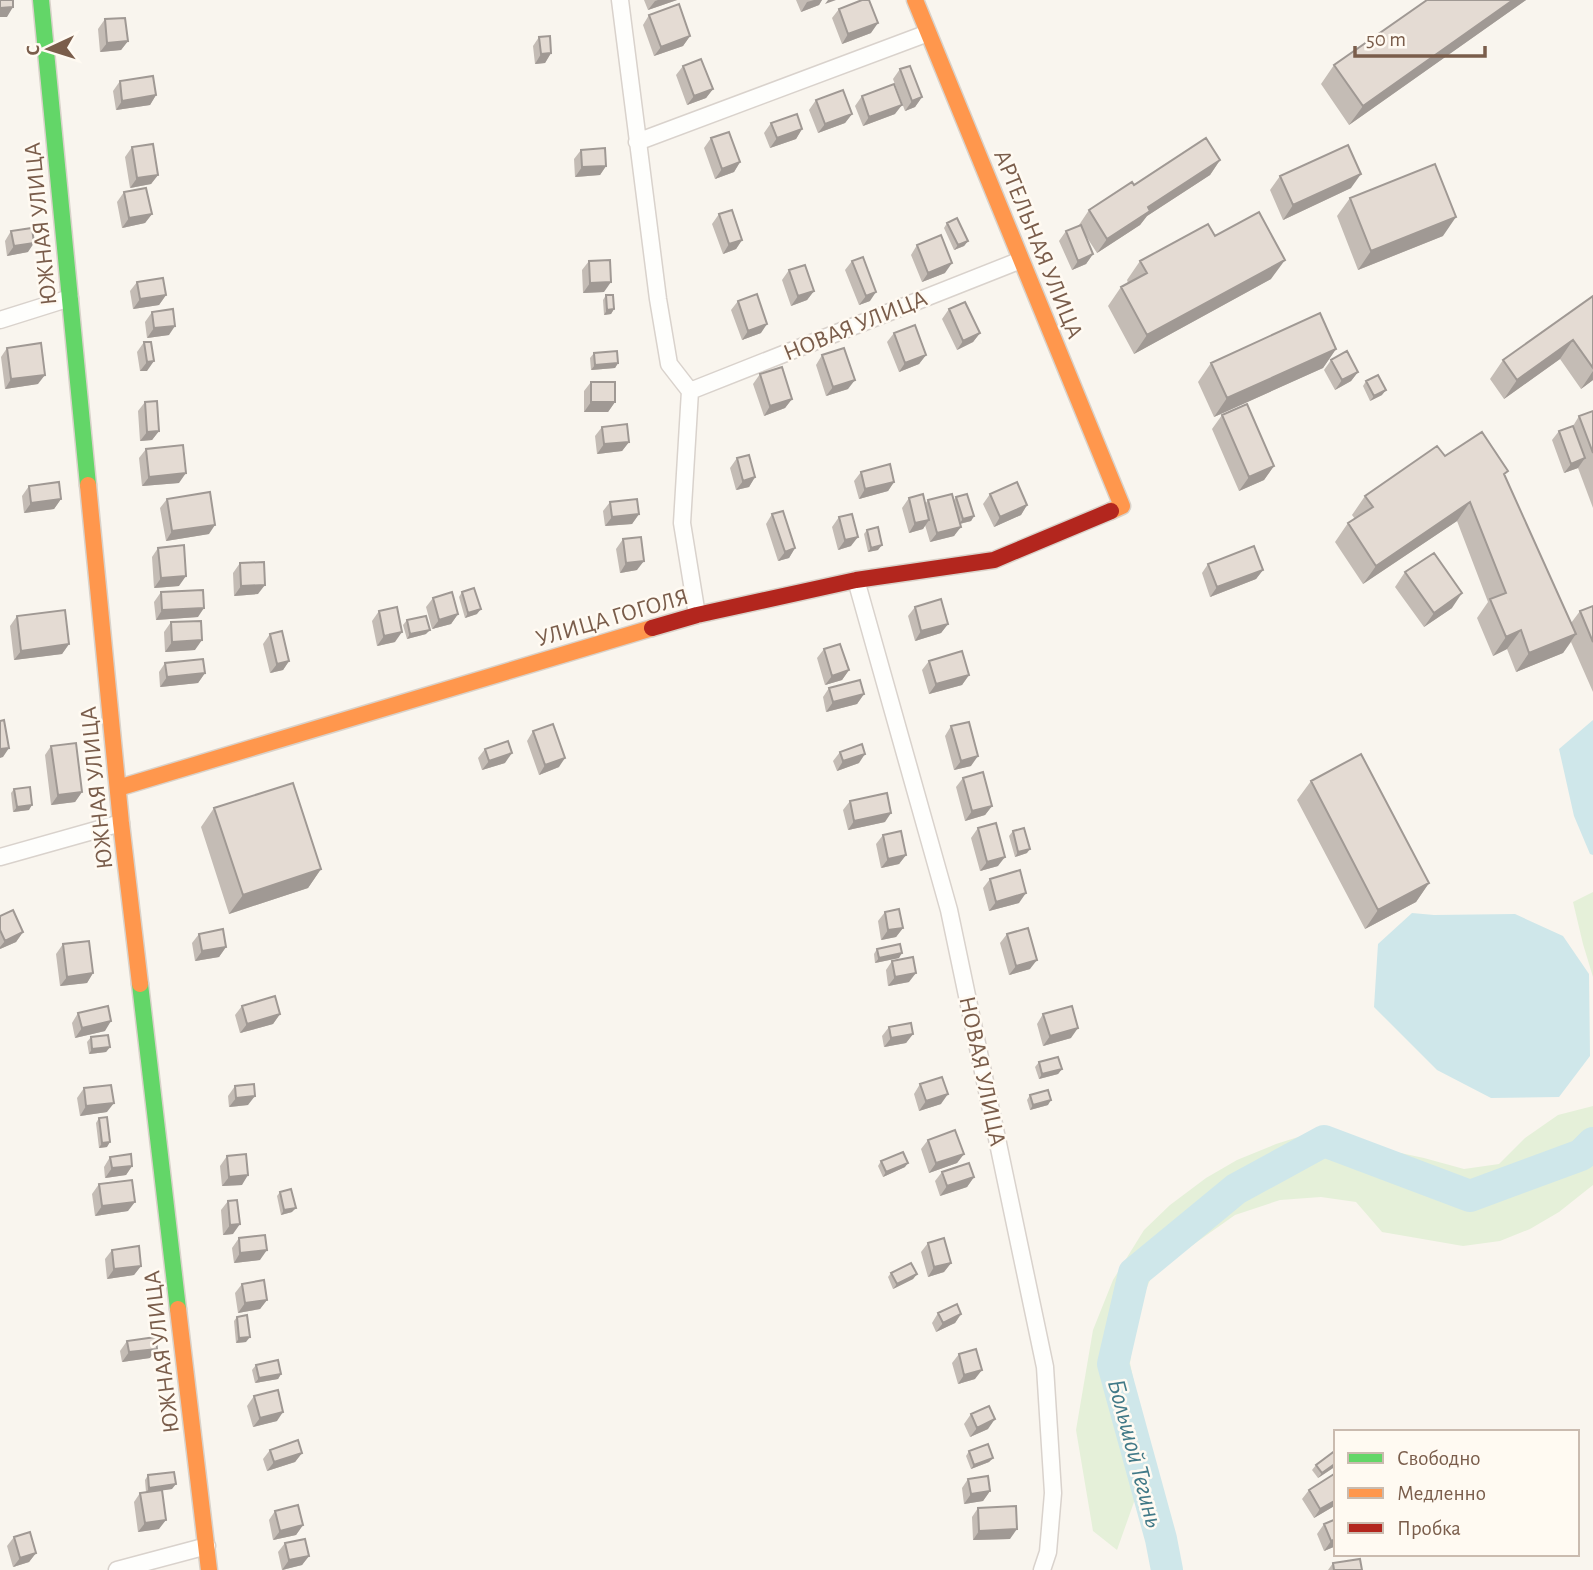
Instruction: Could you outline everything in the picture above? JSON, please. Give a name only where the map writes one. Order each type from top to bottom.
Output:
[{"type":"street","name":"ЮЖНАЯ УЛИЦА","points":[[41,0],[121,823],[209,1570]]},
{"type":"street","points":[[620,0],[658,299],[669,364],[690,391],[682,523],[697,615]]},
{"type":"street","name":"АРТЕЛЬНАЯ УЛИЦА","points":[[915,0],[1122,506]]},
{"type":"street","points":[[637,142],[928,33]]},
{"type":"street","name":"НОВАЯ УЛИЦА","points":[[690,391],[1021,260]]},
{"type":"street","points":[[0,320],[70,298]]},
{"type":"street","name":"УЛИЦА ГОГОЛЯ","points":[[118,788],[697,615],[856,580],[994,560],[1122,506]]},
{"type":"street","name":"НОВАЯ УЛИЦА","points":[[856,580],[948,910],[1045,1367],[1053,1493],[1048,1552],[1042,1570]]},
{"type":"street","points":[[0,857],[121,823]]},
{"type":"street","points":[[117,1570],[206,1546]]},
{"type":"green space","points":[[1593,892],[1593,977],[1573,902]]},
{"type":"green space","points":[[1593,1106],[1593,1185],[1559,1212],[1530,1229],[1500,1241],[1463,1246],[1382,1232],[1356,1202],[1321,1197],[1280,1200],[1235,1215],[1153,1273],[1137,1311],[1130,1363],[1154,1481],[1134,1502],[1117,1550],[1093,1531],[1076,1430],[1093,1330],[1113,1280],[1144,1230],[1170,1205],[1206,1178],[1237,1160],[1314,1132],[1345,1134],[1377,1148],[1464,1169],[1499,1164],[1525,1138],[1558,1115]]},
{"type":"water","points":[[1593,720],[1593,855],[1590,854],[1574,816],[1559,749]]},
{"type":"water","points":[[1412,913],[1515,914],[1563,936],[1589,974],[1590,1056],[1559,1097],[1491,1098],[1437,1070],[1374,1007],[1378,944]]},
{"type":"building","points":[[0,0],[13,0],[13,7],[0,8]]},
{"type":"building","points":[[869,0],[878,23],[848,34],[839,9]]},
{"type":"building","points":[[1427,0],[1513,0],[1363,106],[1334,65]]},
{"type":"building","points":[[679,4],[690,36],[661,47],[649,15]]},
{"type":"building","points":[[125,18],[128,41],[107,43],[105,19]]},
{"type":"building","points":[[550,36],[551,53],[541,54],[539,37]]},
{"type":"building","points":[[701,59],[713,89],[694,96],[683,66]]},
{"type":"building","points":[[910,66],[922,97],[912,101],[900,69]]},
{"type":"building","points":[[153,76],[156,95],[122,101],[120,81]]},
{"type":"building","points":[[894,84],[902,105],[869,117],[862,96]]},
{"type":"building","points":[[843,90],[852,114],[825,124],[816,100]]},
{"type":"building","points":[[797,114],[802,129],[777,138],[771,123]]},
{"type":"building","points":[[729,132],[740,162],[722,169],[711,138]]},
{"type":"building","points":[[1206,138],[1220,160],[1148,207],[1150,211],[1107,239],[1089,210],[1132,182],[1134,185]]},
{"type":"building","points":[[153,144],[158,175],[137,178],[132,147]]},
{"type":"building","points":[[1348,145],[1361,174],[1293,205],[1280,176]]},
{"type":"building","points":[[605,148],[606,166],[582,167],[581,150]]},
{"type":"building","points":[[1435,164],[1456,217],[1371,251],[1350,198]]},
{"type":"building","points":[[146,188],[152,214],[129,218],[124,192]]},
{"type":"building","points":[[732,210],[742,240],[729,244],[719,214]]},
{"type":"building","points":[[1259,212],[1285,260],[1147,335],[1121,287],[1147,273],[1140,261],[1208,224],[1215,236]]},
{"type":"building","points":[[957,218],[968,241],[958,245],[947,223]]},
{"type":"building","points":[[1081,225],[1093,254],[1078,261],[1066,231]]},
{"type":"building","points":[[32,228],[34,243],[14,246],[11,231]]},
{"type":"building","points":[[941,235],[952,263],[928,273],[917,245]]},
{"type":"building","points":[[863,257],[876,292],[866,296],[852,261]]},
{"type":"building","points":[[610,260],[611,282],[590,283],[589,261]]},
{"type":"building","points":[[805,265],[814,291],[798,296],[789,270]]},
{"type":"building","points":[[163,278],[166,295],[140,299],[137,282]]},
{"type":"building","points":[[757,294],[767,324],[748,331],[738,301]]},
{"type":"building","points":[[606,295],[613,295],[614,309],[607,310]]},
{"type":"building","points":[[1593,296],[1593,368],[1573,340],[1517,380],[1503,360]]},
{"type":"building","points":[[965,302],[980,333],[963,341],[949,309]]},
{"type":"building","points":[[173,309],[175,326],[154,328],[152,312]]},
{"type":"building","points":[[1320,313],[1336,349],[1227,398],[1211,363]]},
{"type":"building","points":[[915,325],[926,355],[905,363],[894,333]]},
{"type":"building","points":[[144,342],[151,342],[154,361],[147,362]]},
{"type":"building","points":[[41,343],[45,375],[11,379],[7,348]]},
{"type":"building","points":[[844,348],[855,380],[833,387],[822,355]]},
{"type":"building","points":[[617,351],[618,363],[595,365],[594,353]]},
{"type":"building","points":[[1347,351],[1358,372],[1342,380],[1331,360]]},
{"type":"building","points":[[782,367],[792,399],[770,406],[760,374]]},
{"type":"building","points":[[1378,375],[1386,390],[1374,396],[1366,381]]},
{"type":"building","points":[[591,382],[615,382],[615,402],[591,402]]},
{"type":"building","points":[[157,401],[159,431],[147,432],[145,402]]},
{"type":"building","points":[[1247,404],[1274,466],[1249,477],[1222,415]]},
{"type":"building","points":[[1593,411],[1593,453],[1579,416]]},
{"type":"building","points":[[627,424],[629,442],[604,444],[602,427]]},
{"type":"building","points":[[1573,426],[1585,458],[1571,464],[1559,431]]},
{"type":"building","points":[[1482,432],[1508,471],[1504,474],[1576,634],[1529,653],[1521,630],[1506,637],[1490,599],[1506,593],[1470,502],[1376,566],[1348,523],[1373,507],[1365,496],[1437,446],[1445,456]]},
{"type":"building","points":[[183,445],[186,473],[149,477],[146,449]]},
{"type":"building","points":[[749,455],[755,477],[743,481],[737,458]]},
{"type":"building","points":[[890,464],[894,482],[865,489],[861,472]]},
{"type":"building","points":[[59,482],[61,499],[31,503],[29,486]]},
{"type":"building","points":[[1017,482],[1027,505],[1000,517],[990,494]]},
{"type":"building","points":[[210,492],[215,525],[172,531],[167,499]]},
{"type":"building","points":[[923,494],[929,520],[915,523],[909,498]]},
{"type":"building","points":[[952,494],[961,527],[937,533],[928,500]]},
{"type":"building","points":[[967,494],[974,516],[963,519],[956,497]]},
{"type":"building","points":[[637,499],[639,514],[612,517],[610,502]]},
{"type":"building","points":[[783,511],[795,548],[785,552],[772,514]]},
{"type":"building","points":[[852,514],[858,537],[845,540],[839,517]]},
{"type":"building","points":[[878,527],[882,545],[871,548],[867,530]]},
{"type":"building","points":[[641,537],[644,561],[626,563],[623,539]]},
{"type":"building","points":[[184,545],[186,576],[161,578],[158,548]]},
{"type":"building","points":[[1254,546],[1263,570],[1217,587],[1208,564]]},
{"type":"building","points":[[1434,553],[1462,593],[1434,613],[1405,572]]},
{"type":"building","points":[[264,562],[265,585],[241,586],[240,563]]},
{"type":"building","points":[[474,588],[481,609],[468,613],[462,592]]},
{"type":"building","points":[[203,590],[204,608],[162,610],[161,592]]},
{"type":"building","points":[[452,592],[458,614],[439,620],[433,598]]},
{"type":"building","points":[[941,599],[948,624],[921,631],[915,607]]},
{"type":"building","points":[[1593,606],[1593,642],[1580,611]]},
{"type":"building","points":[[397,607],[402,632],[384,636],[379,611]]},
{"type":"building","points":[[65,610],[69,644],[21,651],[17,616]]},
{"type":"building","points":[[426,616],[430,630],[410,634],[407,620]]},
{"type":"building","points":[[201,621],[202,640],[172,642],[171,622]]},
{"type":"building","points":[[282,631],[289,661],[277,664],[270,634]]},
{"type":"building","points":[[840,644],[849,670],[832,676],[824,649]]},
{"type":"building","points":[[962,651],[969,675],[936,684],[929,661]]},
{"type":"building","points":[[203,659],[205,673],[167,677],[165,663]]},
{"type":"building","points":[[860,680],[864,694],[833,702],[829,688]]},
{"type":"building","points":[[4,720],[9,748],[0,749],[0,721]]},
{"type":"building","points":[[969,722],[978,756],[961,761],[951,726]]},
{"type":"building","points":[[553,724],[565,758],[545,765],[533,731]]},
{"type":"building","points":[[508,741],[512,753],[489,761],[485,749]]},
{"type":"building","points":[[76,743],[82,792],[58,795],[51,746]]},
{"type":"building","points":[[862,744],[865,754],[843,761],[840,752]]},
{"type":"building","points":[[1361,754],[1429,883],[1378,910],[1311,781]]},
{"type":"building","points":[[983,772],[992,806],[972,811],[963,778]]},
{"type":"building","points":[[293,783],[321,869],[243,895],[214,808]]},
{"type":"building","points":[[30,787],[32,805],[17,807],[14,789]]},
{"type":"building","points":[[887,793],[891,813],[854,821],[850,801]]},
{"type":"building","points":[[996,823],[1005,857],[987,862],[978,828]]},
{"type":"building","points":[[1024,828],[1030,849],[1018,852],[1013,831]]},
{"type":"building","points":[[901,831],[906,855],[888,859],[883,835]]},
{"type":"building","points":[[1020,870],[1026,893],[996,902],[990,879]]},
{"type":"building","points":[[899,909],[903,928],[888,930],[885,912]]},
{"type":"building","points":[[13,910],[23,932],[5,941],[0,930],[0,916]]},
{"type":"building","points":[[1028,928],[1037,960],[1016,966],[1007,934]]},
{"type":"building","points":[[223,929],[226,947],[202,951],[199,934]]},
{"type":"building","points":[[89,941],[93,973],[67,977],[63,944]]},
{"type":"building","points":[[900,944],[902,953],[879,958],[877,949]]},
{"type":"building","points":[[913,957],[916,973],[895,977],[892,961]]},
{"type":"building","points":[[275,996],[280,1014],[247,1024],[242,1006]]},
{"type":"building","points":[[108,1006],[111,1021],[82,1028],[78,1013]]},
{"type":"building","points":[[1072,1006],[1078,1028],[1050,1036],[1043,1014]]},
{"type":"building","points":[[911,1023],[913,1034],[891,1038],[889,1027]]},
{"type":"building","points":[[108,1035],[110,1047],[92,1049],[91,1037]]},
{"type":"building","points":[[1058,1057],[1062,1069],[1042,1074],[1039,1062]]},
{"type":"building","points":[[942,1077],[948,1094],[926,1101],[920,1084]]},
{"type":"building","points":[[254,1084],[255,1096],[236,1098],[235,1086]]},
{"type":"building","points":[[111,1085],[114,1103],[86,1106],[84,1088]]},
{"type":"building","points":[[1048,1090],[1051,1100],[1033,1105],[1030,1095]]},
{"type":"building","points":[[107,1117],[110,1142],[102,1143],[99,1118]]},
{"type":"building","points":[[955,1130],[964,1154],[936,1163],[928,1140]]},
{"type":"building","points":[[903,1152],[908,1163],[886,1172],[881,1161]]},
{"type":"building","points":[[131,1154],[132,1166],[112,1168],[110,1157]]},
{"type":"building","points":[[246,1154],[248,1175],[229,1177],[227,1156]]},
{"type":"building","points":[[969,1163],[974,1177],[947,1186],[942,1172]]},
{"type":"building","points":[[132,1180],[135,1202],[102,1206],[99,1184]]},
{"type":"building","points":[[291,1189],[296,1208],[284,1210],[280,1192]]},
{"type":"building","points":[[237,1200],[240,1224],[230,1225],[228,1201]]},
{"type":"building","points":[[265,1235],[267,1250],[240,1253],[239,1238]]},
{"type":"building","points":[[944,1238],[951,1263],[934,1267],[928,1243]]},
{"type":"building","points":[[139,1246],[141,1266],[114,1269],[112,1250]]},
{"type":"building","points":[[911,1263],[917,1274],[897,1284],[891,1273]]},
{"type":"building","points":[[264,1280],[267,1300],[245,1303],[242,1284]]},
{"type":"building","points":[[957,1304],[961,1314],[943,1323],[938,1313]]},
{"type":"building","points":[[247,1315],[250,1337],[239,1338],[237,1317]]},
{"type":"building","points":[[156,1337],[157,1349],[129,1352],[127,1341]]},
{"type":"building","points":[[976,1349],[982,1370],[964,1375],[959,1354]]},
{"type":"building","points":[[278,1360],[281,1374],[259,1378],[256,1365]]},
{"type":"building","points":[[278,1390],[283,1412],[260,1418],[254,1396]]},
{"type":"building","points":[[989,1406],[995,1419],[977,1428],[971,1414]]},
{"type":"building","points":[[298,1440],[302,1453],[274,1462],[270,1450]]},
{"type":"building","points":[[988,1444],[993,1458],[974,1465],[969,1451]]},
{"type":"building","points":[[1334,1452],[1334,1464],[1322,1473],[1316,1465]]},
{"type":"building","points":[[174,1472],[176,1484],[149,1488],[148,1475]]},
{"type":"building","points":[[1334,1474],[1334,1501],[1320,1509],[1309,1490]]},
{"type":"building","points":[[988,1476],[990,1491],[971,1494],[968,1479]]},
{"type":"building","points":[[162,1490],[166,1520],[145,1523],[140,1493]]},
{"type":"building","points":[[298,1505],[303,1525],[280,1531],[275,1511]]},
{"type":"building","points":[[1016,1506],[1017,1529],[979,1531],[978,1508]]},
{"type":"building","points":[[1334,1520],[1334,1540],[1331,1541],[1324,1524]]},
{"type":"building","points":[[30,1532],[36,1553],[20,1558],[14,1537]]},
{"type":"building","points":[[305,1539],[309,1556],[289,1560],[285,1543]]},
{"type":"building","points":[[1360,1559],[1362,1570],[1334,1570],[1333,1563]]},
{"type":"waterway","name":"Большой Тегинь","points":[[1167,1570],[1113,1364],[1134,1273],[1236,1189],[1324,1141],[1470,1196],[1581,1155],[1593,1143]]},
{"type":"traffic: fast","points":[[41,0],[88,485]]},
{"type":"traffic: fast","points":[[140,984],[178,1309]]},
{"type":"traffic: slow","points":[[915,0],[1122,506],[1111,511]]},
{"type":"traffic: slow","points":[[88,485],[121,823],[140,984]]},
{"type":"traffic: slow","points":[[118,788],[652,628]]},
{"type":"traffic: slow","points":[[178,1309],[209,1570]]},
{"type":"traffic: jam","points":[[652,628],[697,615],[856,580],[994,560],[1111,511]]}]
